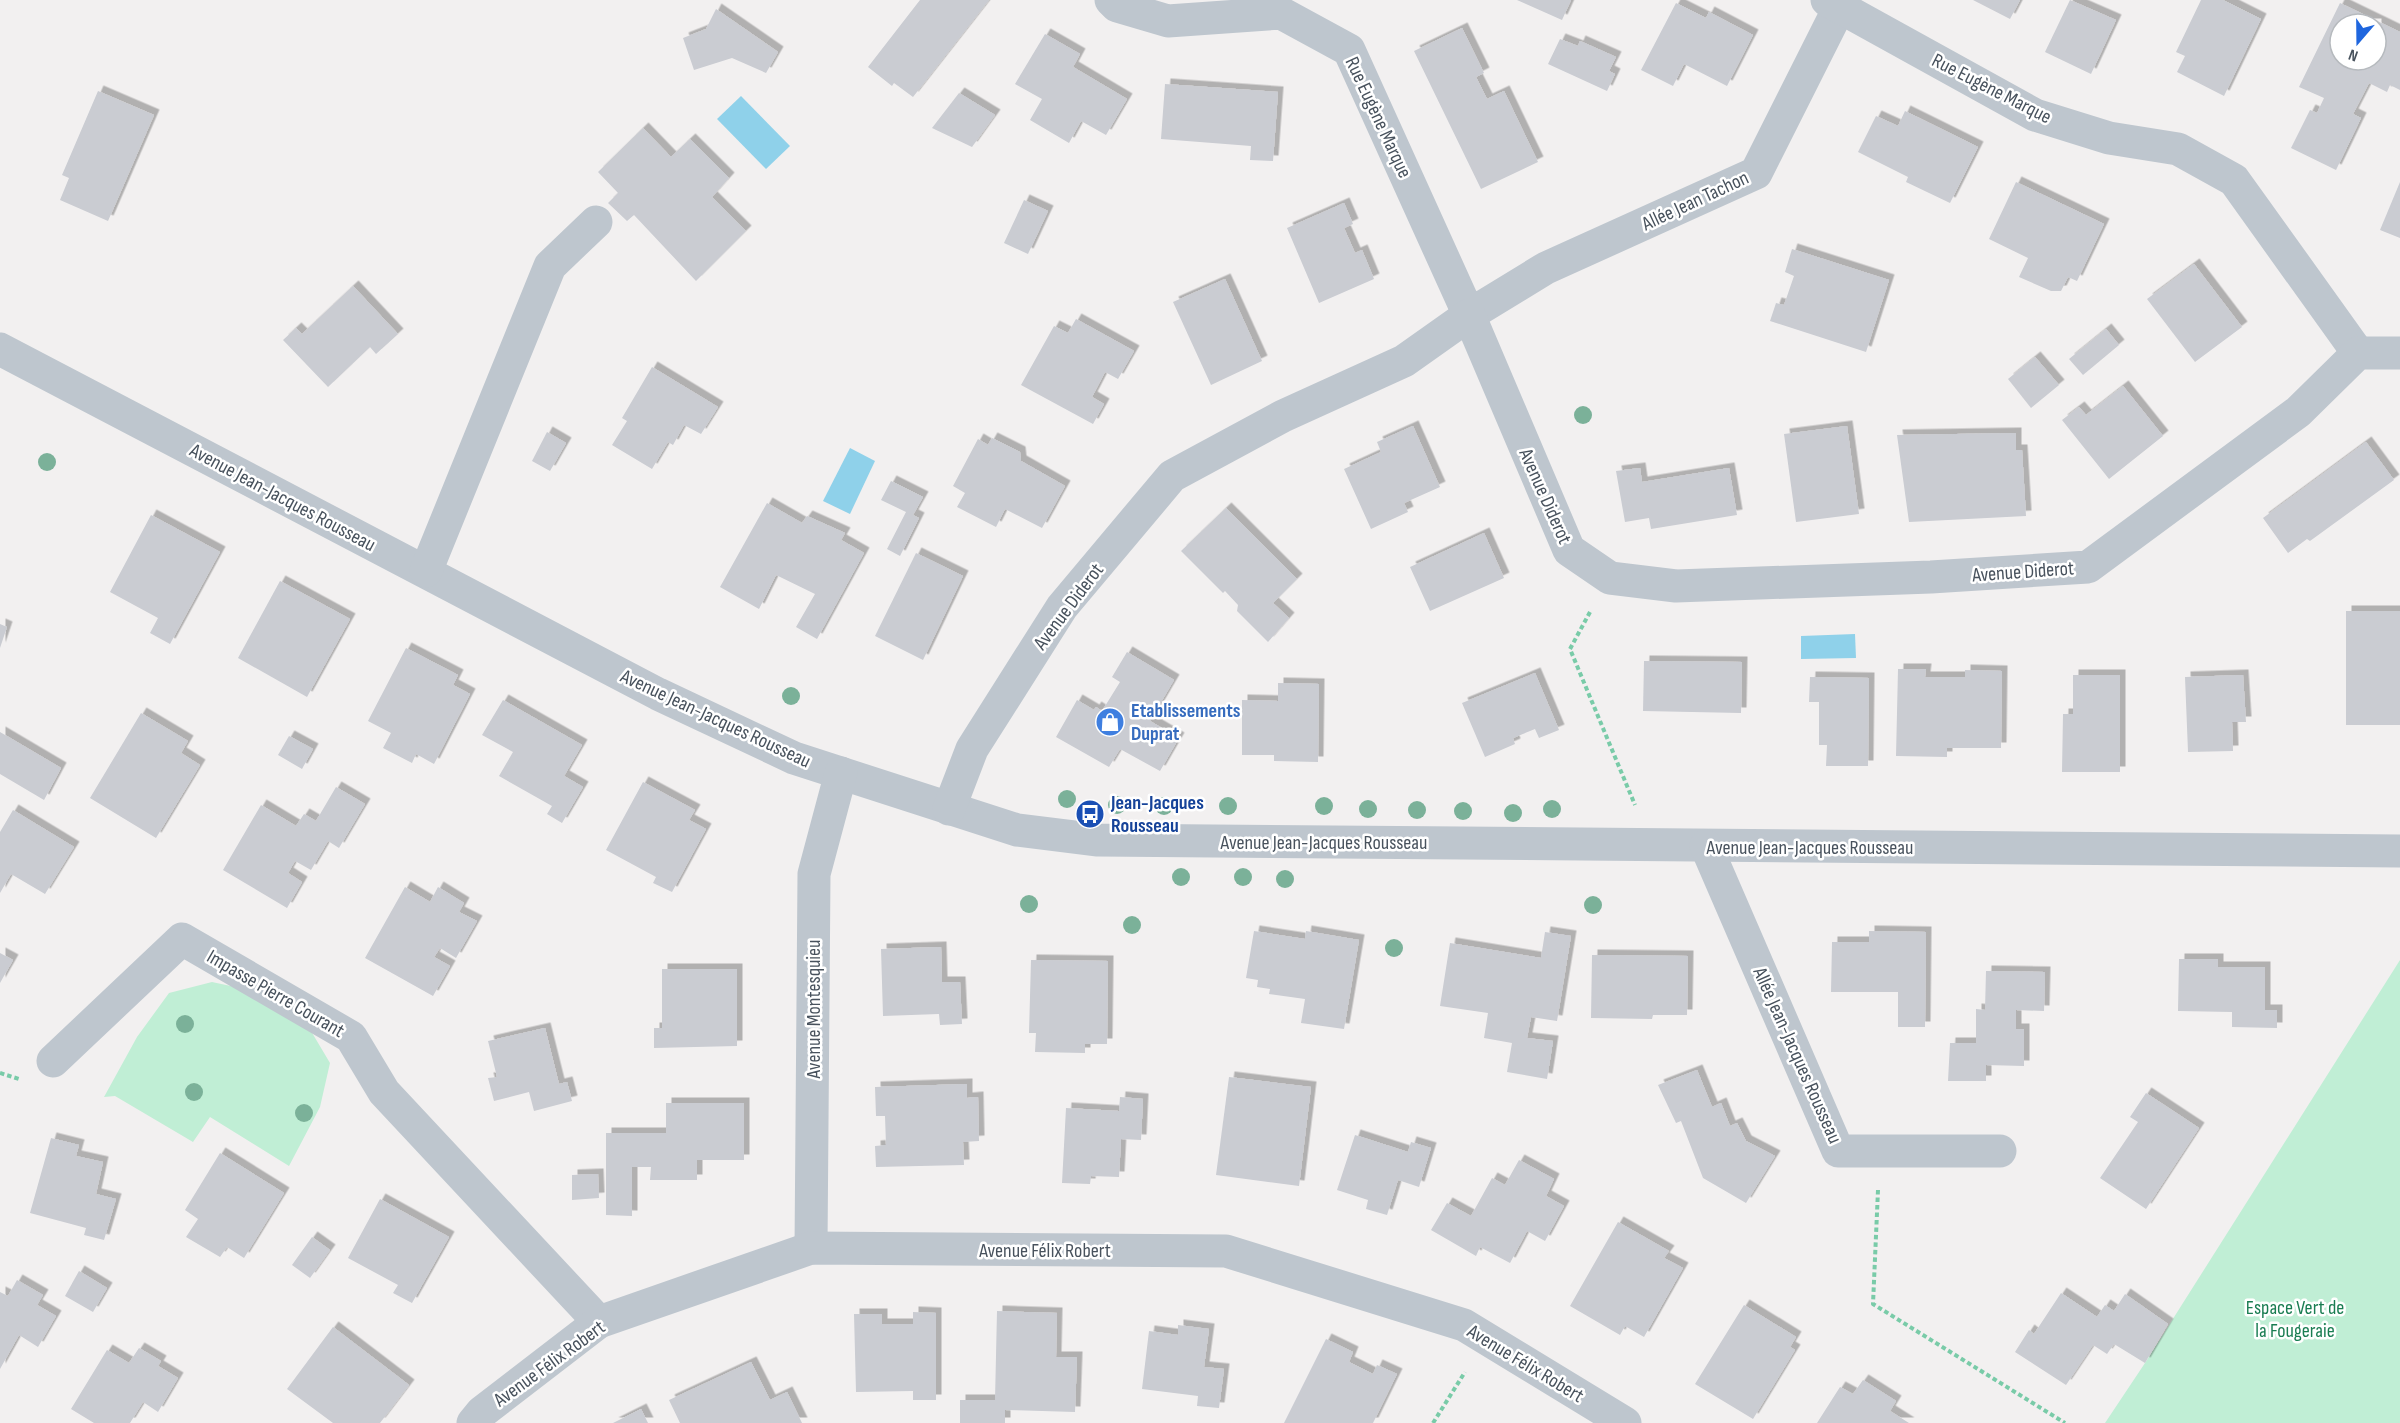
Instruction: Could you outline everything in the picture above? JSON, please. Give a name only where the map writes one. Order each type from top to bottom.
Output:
[{"type":"street","name":"Rue Eugène Marque","points":[[1110,0],[1117,6],[1168,21],[1281,13],[1349,50],[1469,315]]},
{"type":"street","name":"Rue Eugène Marque","points":[[1837,2],[2035,115],[2109,138],[2178,149],[2234,180],[2358,353]]},
{"type":"street","name":"Allée Jean Tachon","points":[[1469,315],[1546,268],[1756,173],[1837,2]]},
{"type":"street","points":[[426,572],[550,266],[596,222]]},
{"type":"street","name":"Avenue Diderot","points":[[949,809],[972,749],[1062,608],[1172,476],[1283,416],[1404,361],[1469,315],[1569,550],[1610,578],[1676,586],[1931,577],[2088,567],[2298,412],[2358,353]]},
{"type":"street","name":"Avenue Jean-Jacques Rousseau","points":[[0,350],[658,694],[794,758],[1017,830],[1098,840],[2400,851]]},
{"type":"street","points":[[2358,353],[2400,353]]},
{"type":"street","name":"Avenue Montesquieu","points":[[811,1248],[814,874],[841,773]]},
{"type":"street","name":"Allée Jean-Jacques Rousseau","points":[[1707,846],[1838,1150],[2000,1151]]},
{"type":"street","name":"Impasse Pierre Courant","points":[[53,1061],[182,939],[351,1037],[384,1092],[599,1322]]},
{"type":"street","name":"Avenue Félix Robert","points":[[473,1423],[483,1412],[599,1322],[811,1248],[1226,1251],[1464,1325],[1625,1423]]},
{"type":"path","points":[[1610,578],[1569,649],[1652,844]]},
{"type":"path","points":[[1880,1151],[1873,1304],[2065,1423]]},
{"type":"path","points":[[1433,1423],[1486,1339]]},
{"type":"green space","name":"Espace Vert de la Fougeraie","points":[[2400,960],[2400,1423],[2105,1423],[2145,1363]]},
{"type":"green space","points":[[212,982],[254,991],[308,1026],[330,1063],[320,1107],[289,1166],[210,1117],[193,1142],[115,1096],[104,1097],[137,1037],[169,993]]},
{"type":"water","points":[[741,96],[790,146],[766,169],[717,119]]},
{"type":"water","points":[[850,448],[875,461],[850,514],[823,501]]},
{"type":"water","points":[[1855,634],[1856,658],[1801,659],[1801,636]]},
{"type":"building","points":[[920,0],[989,0],[913,97],[894,83],[892,86],[868,67]]},
{"type":"building","points":[[1517,0],[1571,0],[1562,20]]},
{"type":"building","points":[[1973,0],[2020,0],[2010,19]]},
{"type":"building","points":[[2070,0],[2116,20],[2091,74],[2045,52]]},
{"type":"building","points":[[2201,0],[2223,0],[2261,19],[2224,96],[2177,72],[2185,56],[2176,52]]},
{"type":"building","points":[[1676,3],[1706,18],[1709,12],[1753,35],[1727,86],[1684,64],[1673,86],[1641,70]]},
{"type":"building","points":[[2340,3],[2359,12],[2336,12]]},
{"type":"building","points":[[716,9],[778,52],[766,73],[732,58],[694,70],[683,38],[706,29]]},
{"type":"building","points":[[2388,26],[2400,32],[2400,90],[2390,85],[2387,92],[2369,83],[2353,114],[2361,118],[2336,170],[2291,148],[2310,110],[2317,113],[2324,98],[2299,87],[2328,28],[2328,72],[2388,72]]},
{"type":"building","points":[[1462,28],[1484,73],[1476,77],[1487,99],[1504,91],[1538,162],[1481,189],[1414,51]]},
{"type":"building","points":[[1045,34],[1080,54],[1073,67],[1127,99],[1106,135],[1081,121],[1069,143],[1030,120],[1042,99],[1015,84]]},
{"type":"building","points":[[1560,39],[1578,46],[1580,41],[1616,57],[1609,71],[1615,74],[1607,91],[1548,64]]},
{"type":"building","points":[[1165,84],[1278,92],[1273,161],[1250,160],[1251,146],[1161,139]]},
{"type":"building","points":[[98,91],[154,115],[108,221],[60,200],[69,178],[62,175]]},
{"type":"building","points":[[959,93],[995,115],[972,147],[932,128]]},
{"type":"building","points":[[1905,111],[1978,147],[1950,203],[1906,182],[1908,177],[1858,152],[1876,116],[1898,126]]},
{"type":"building","points":[[643,128],[671,157],[690,139],[729,178],[712,197],[746,231],[696,281],[634,215],[627,221],[608,203],[618,193],[598,172]]},
{"type":"building","points":[[2016,182],[2104,224],[2077,281],[2068,277],[2061,291],[2051,291],[2019,277],[2028,258],[1989,239]]},
{"type":"building","points":[[2400,182],[2400,238],[2380,230]]},
{"type":"building","points":[[1024,200],[1048,211],[1028,254],[1004,243]]},
{"type":"building","points":[[1344,203],[1353,224],[1344,228],[1355,253],[1362,250],[1374,279],[1319,303],[1287,228]]},
{"type":"building","points":[[1792,249],[1889,280],[1866,352],[1770,321],[1776,303],[1784,305],[1794,276],[1785,272]]},
{"type":"building","points":[[2194,264],[2242,327],[2195,362],[2147,299]]},
{"type":"building","points":[[1225,279],[1262,361],[1211,385],[1173,302]]},
{"type":"building","points":[[353,286],[398,334],[376,354],[370,347],[328,387],[283,340],[296,328],[302,334]]},
{"type":"building","points":[[1076,319],[1134,351],[1118,379],[1105,372],[1092,397],[1104,404],[1093,424],[1021,385],[1054,326],[1068,333]]},
{"type":"building","points":[[2106,329],[2119,345],[2083,375],[2069,359]]},
{"type":"building","points":[[2035,357],[2059,385],[2031,408],[2008,379]]},
{"type":"building","points":[[652,367],[718,407],[701,434],[684,425],[673,445],[668,442],[652,469],[612,445],[627,421],[622,418]]},
{"type":"building","points":[[2123,386],[2163,436],[2109,479],[2062,420],[2079,407],[2086,415]]},
{"type":"building","points":[[1413,426],[1440,487],[1404,503],[1408,512],[1371,529],[1344,469],[1381,452],[1377,442]]},
{"type":"building","points":[[1847,426],[1859,514],[1796,522],[1784,434]]},
{"type":"building","points":[[547,432],[566,443],[550,471],[532,461]]},
{"type":"building","points":[[2016,433],[2016,450],[2022,450],[2026,516],[1909,522],[1897,435]]},
{"type":"building","points":[[992,438],[1020,452],[1021,461],[1065,486],[1042,528],[1005,509],[996,527],[957,507],[965,493],[953,486],[978,439],[988,445]]},
{"type":"building","points":[[2366,442],[2394,480],[2310,541],[2307,539],[2288,553],[2263,518]]},
{"type":"building","points":[[1640,468],[1642,482],[1729,468],[1737,515],[1651,529],[1649,518],[1625,522],[1616,471]]},
{"type":"building","points":[[891,481],[923,497],[913,515],[919,518],[900,556],[887,549],[906,512],[881,500]]},
{"type":"building","points":[[767,503],[802,523],[807,516],[845,533],[841,540],[864,553],[817,639],[796,627],[815,594],[776,575],[759,609],[720,587]]},
{"type":"building","points":[[1226,508],[1297,579],[1273,603],[1289,618],[1268,642],[1237,611],[1238,605],[1225,591],[1223,593],[1181,551]]},
{"type":"building","points":[[151,515],[220,552],[170,644],[150,633],[158,618],[110,592]]},
{"type":"building","points":[[1484,533],[1504,578],[1430,611],[1410,567]]},
{"type":"building","points":[[916,553],[963,576],[923,660],[875,636]]},
{"type":"building","points":[[280,581],[350,619],[307,697],[238,658]]},
{"type":"building","points":[[2346,611],[2400,611],[2400,725],[2346,725]]},
{"type":"building","points":[[0,624],[7,627],[0,648]]},
{"type":"building","points":[[406,648],[458,675],[453,685],[470,694],[434,764],[416,754],[412,763],[383,748],[391,733],[368,721]]},
{"type":"building","points":[[1127,652],[1174,680],[1150,721],[1179,738],[1160,771],[1120,749],[1109,767],[1056,737],[1077,700],[1094,710],[1096,707],[1102,711],[1120,682],[1112,677]]},
{"type":"building","points":[[1644,661],[1742,662],[1741,713],[1643,711]]},
{"type":"building","points":[[1898,669],[1926,669],[1925,677],[1965,677],[1965,670],[2002,671],[2001,748],[1947,748],[1947,757],[1896,756]]},
{"type":"building","points":[[1535,673],[1559,730],[1539,738],[1535,729],[1513,738],[1515,744],[1485,757],[1462,703]]},
{"type":"building","points":[[2073,675],[2120,675],[2120,772],[2062,772],[2063,714],[2073,714]]},
{"type":"building","points":[[2243,675],[2246,722],[2232,722],[2233,751],[2188,752],[2185,677]]},
{"type":"building","points":[[1810,677],[1869,678],[1868,766],[1826,766],[1827,745],[1819,745],[1819,702],[1809,702]]},
{"type":"building","points":[[1278,683],[1319,684],[1318,762],[1274,761],[1274,755],[1242,755],[1242,700],[1278,701]]},
{"type":"building","points":[[503,700],[582,745],[564,776],[583,787],[562,823],[547,814],[552,806],[499,776],[513,752],[482,735]]},
{"type":"building","points":[[141,713],[188,741],[181,753],[200,765],[156,838],[90,798]]},
{"type":"building","points":[[0,732],[61,768],[44,800],[0,774]]},
{"type":"building","points":[[289,736],[313,749],[302,769],[278,755]]},
{"type":"building","points":[[643,782],[695,810],[689,820],[706,829],[672,892],[653,883],[656,877],[606,850]]},
{"type":"building","points":[[336,787],[365,804],[339,848],[328,841],[311,870],[295,861],[288,873],[302,882],[287,908],[223,870],[261,805],[296,826],[304,814],[316,821]]},
{"type":"building","points":[[13,810],[74,847],[45,894],[11,874],[0,893],[0,832]]},
{"type":"building","points":[[405,887],[430,902],[438,887],[464,903],[459,912],[477,921],[456,958],[440,948],[434,957],[450,966],[433,996],[365,958]]},
{"type":"building","points":[[1254,931],[1305,939],[1306,931],[1359,940],[1344,1029],[1301,1023],[1305,999],[1269,994],[1270,989],[1257,987],[1258,980],[1246,978]]},
{"type":"building","points":[[1869,931],[1926,932],[1925,1027],[1898,1027],[1898,992],[1831,992],[1832,942],[1869,942]]},
{"type":"building","points":[[1545,932],[1571,936],[1557,1021],[1531,1017],[1527,1038],[1553,1041],[1547,1079],[1507,1072],[1512,1043],[1484,1038],[1488,1013],[1440,1006],[1450,943],[1541,958]]},
{"type":"building","points":[[941,947],[942,982],[960,982],[962,1024],[940,1025],[939,1014],[883,1016],[881,949]]},
{"type":"building","points":[[0,953],[13,960],[0,983]]},
{"type":"building","points":[[1592,955],[1688,956],[1687,1015],[1653,1015],[1652,1019],[1591,1018]]},
{"type":"building","points":[[2179,959],[2218,959],[2218,967],[2265,967],[2265,1010],[2277,1010],[2277,1028],[2232,1027],[2232,1012],[2178,1011]]},
{"type":"building","points":[[1031,960],[1108,961],[1107,1044],[1085,1044],[1085,1053],[1035,1052],[1036,1033],[1029,1033]]},
{"type":"building","points":[[662,969],[737,969],[737,1046],[654,1048],[654,1028],[662,1028]]},
{"type":"building","points":[[1986,971],[2045,972],[2044,1011],[2016,1010],[2016,1029],[2024,1029],[2024,1066],[1986,1065],[1986,1081],[1948,1081],[1950,1043],[1976,1043],[1976,1009],[1985,1010]]},
{"type":"building","points":[[545,1028],[559,1084],[567,1082],[572,1101],[534,1111],[529,1092],[494,1101],[488,1078],[497,1077],[488,1041]]},
{"type":"building","points":[[1697,1070],[1712,1107],[1721,1103],[1730,1126],[1737,1123],[1746,1141],[1775,1156],[1746,1203],[1703,1178],[1681,1121],[1676,1123],[1658,1085]]},
{"type":"building","points":[[1229,1077],[1311,1087],[1299,1186],[1216,1175]]},
{"type":"building","points":[[967,1084],[967,1098],[978,1097],[979,1141],[963,1142],[964,1165],[876,1167],[875,1146],[886,1145],[885,1116],[876,1116],[875,1087]]},
{"type":"building","points":[[2146,1093],[2199,1128],[2146,1209],[2100,1178],[2138,1122],[2130,1117]]},
{"type":"building","points":[[1120,1097],[1143,1099],[1141,1140],[1121,1139],[1119,1177],[1091,1176],[1090,1184],[1062,1183],[1066,1108],[1119,1111]]},
{"type":"building","points":[[666,1103],[744,1103],[744,1160],[697,1160],[697,1180],[650,1180],[651,1167],[632,1167],[632,1216],[606,1215],[606,1133],[666,1133]]},
{"type":"building","points":[[1355,1135],[1408,1152],[1411,1142],[1431,1148],[1419,1187],[1398,1180],[1387,1215],[1366,1209],[1368,1200],[1337,1190]]},
{"type":"building","points":[[51,1138],[79,1145],[76,1156],[103,1162],[96,1194],[116,1199],[104,1240],[84,1235],[86,1228],[30,1213]]},
{"type":"building","points":[[220,1153],[284,1193],[244,1258],[227,1247],[220,1257],[186,1237],[198,1219],[185,1210]]},
{"type":"building","points":[[1519,1160],[1554,1179],[1546,1196],[1564,1206],[1545,1241],[1527,1231],[1510,1263],[1480,1247],[1476,1256],[1431,1230],[1447,1203],[1471,1216],[1492,1178],[1505,1185]]},
{"type":"building","points":[[598,1174],[599,1198],[572,1200],[572,1175]]},
{"type":"building","points":[[380,1199],[449,1237],[412,1303],[393,1293],[398,1285],[348,1258]]},
{"type":"building","points":[[1618,1222],[1669,1251],[1664,1258],[1683,1268],[1644,1337],[1625,1326],[1620,1335],[1570,1306]]},
{"type":"building","points":[[312,1237],[330,1250],[310,1278],[292,1265]]},
{"type":"building","points":[[79,1271],[107,1288],[93,1312],[65,1296]]},
{"type":"building","points":[[17,1280],[43,1295],[37,1305],[56,1316],[38,1347],[19,1335],[0,1369],[0,1292],[8,1296]]},
{"type":"building","points":[[2061,1293],[2097,1317],[2105,1305],[2114,1311],[2125,1294],[2168,1324],[2145,1363],[2114,1344],[2107,1354],[2093,1345],[2066,1385],[2015,1352],[2029,1330],[2034,1334]]},
{"type":"building","points":[[1744,1305],[1796,1337],[1790,1347],[1795,1350],[1753,1419],[1695,1384]]},
{"type":"building","points":[[997,1311],[1057,1313],[1056,1357],[1077,1357],[1075,1412],[1005,1410],[1005,1423],[960,1423],[960,1400],[995,1400]]},
{"type":"building","points":[[913,1312],[936,1313],[936,1400],[913,1400],[913,1391],[856,1392],[854,1314],[882,1314],[882,1324],[913,1324]]},
{"type":"building","points":[[1178,1325],[1209,1329],[1204,1367],[1224,1369],[1219,1408],[1197,1406],[1198,1396],[1142,1389],[1149,1331],[1178,1335]]},
{"type":"building","points":[[333,1327],[409,1385],[380,1423],[333,1423],[287,1389]]},
{"type":"building","points":[[1326,1339],[1353,1352],[1349,1362],[1373,1374],[1377,1365],[1397,1374],[1373,1423],[1284,1423]]},
{"type":"building","points":[[139,1348],[161,1361],[158,1366],[178,1378],[158,1412],[143,1402],[130,1423],[94,1423],[71,1409],[107,1350],[129,1363]]},
{"type":"building","points":[[751,1362],[770,1400],[787,1392],[802,1423],[680,1423],[669,1400]]},
{"type":"building","points":[[1863,1380],[1896,1401],[1890,1411],[1909,1423],[1817,1423],[1840,1387],[1853,1394]]},
{"type":"building","points":[[641,1409],[648,1423],[613,1423]]},
{"type":"place","name":"Etablissements Duprat","points":[[1110,722]]},
{"type":"place","name":"Jean-Jacques Rousseau","points":[[1090,814]]}]
